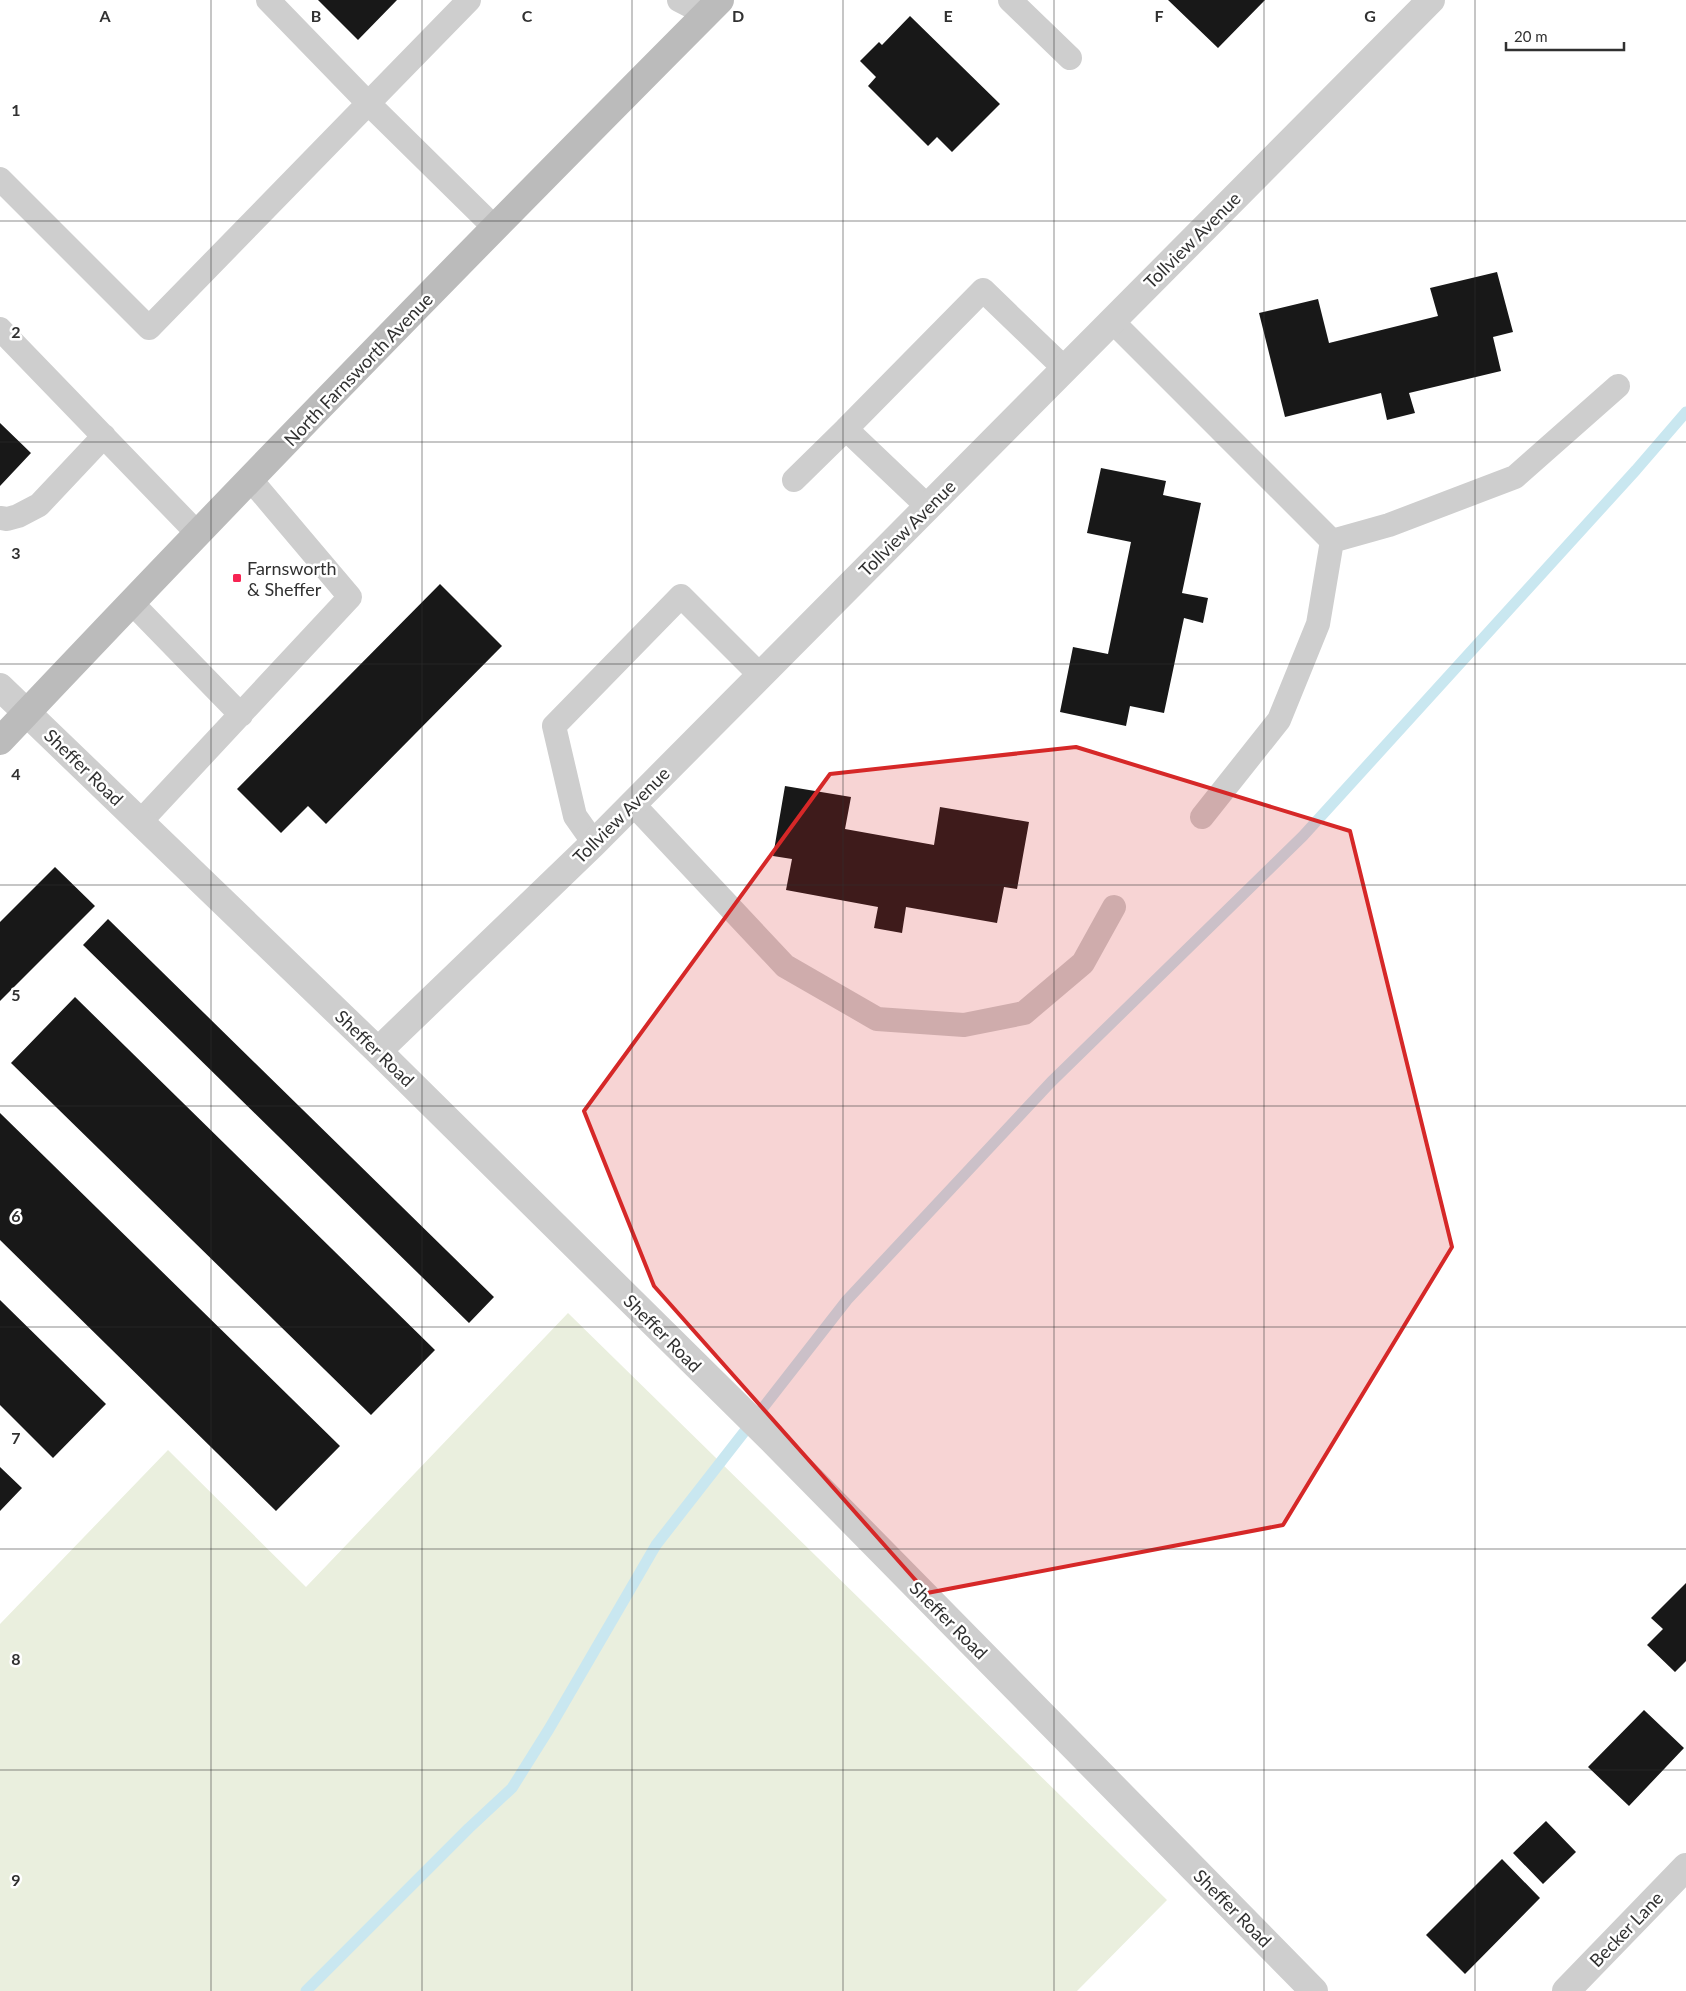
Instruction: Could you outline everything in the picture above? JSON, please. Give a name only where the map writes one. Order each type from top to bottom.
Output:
[{"type":"main road","name":"North Farnsworth Avenue","points":[[0,741],[131,602],[713,7]]},
{"type":"street","name":"Tollview Avenue","points":[[378,1051],[594,843],[1431,0]]},
{"type":"street","name":"Sheffer Road","points":[[0,687],[378,1051],[774,1442],[1314,1991]]},
{"type":"street","name":"Becker Lane","points":[[1566,1991],[1686,1867]]},
{"type":"lane","points":[[268,0],[368,103],[495,228]]},
{"type":"lane","points":[[0,179],[149,328],[469,0]]},
{"type":"lane","points":[[679,0],[713,7]]},
{"type":"lane","points":[[1010,0],[1070,58]]},
{"type":"lane","points":[[794,480],[983,290],[1064,370]]},
{"type":"lane","points":[[1112,322],[1332,541]]},
{"type":"lane","points":[[0,328],[198,534]]},
{"type":"lane","points":[[1332,541],[1389,525],[1515,476],[1618,386]]},
{"type":"lane","points":[[846,428],[928,507]]},
{"type":"lane","points":[[0,518],[6,519],[18,516],[39,505],[104,436]]},
{"type":"lane","points":[[141,821],[350,596],[251,480]]},
{"type":"lane","points":[[1202,817],[1279,720],[1318,624],[1332,541]]},
{"type":"lane","points":[[594,843],[575,816],[554,726],[681,596],[760,675]]},
{"type":"lane","points":[[131,602],[241,715]]},
{"type":"lane","points":[[633,804],[785,966],[877,1019],[964,1025],[1024,1013],[1083,962],[1114,907]]},
{"type":"highlighted area","points":[[1076,747],[1350,831],[1452,1247],[1283,1525],[927,1593],[654,1286],[584,1111],[830,774]]},
{"type":"green space","points":[[568,1313],[1167,1900],[1077,1991],[0,1991],[0,1624],[168,1450],[306,1587]]},
{"type":"building","points":[[318,0],[397,0],[358,40]]},
{"type":"building","points":[[1168,0],[1265,0],[1218,48]]},
{"type":"building","points":[[910,16],[1000,104],[952,152],[937,137],[928,146],[868,86],[876,77],[860,61],[879,42],[882,45]]},
{"type":"building","points":[[1497,272],[1513,332],[1493,337],[1501,371],[1409,393],[1415,413],[1387,420],[1381,393],[1285,417],[1259,313],[1318,299],[1329,343],[1438,316],[1430,288]]},
{"type":"building","points":[[0,423],[31,453],[0,486]]},
{"type":"building","points":[[1101,468],[1166,481],[1163,495],[1201,503],[1182,593],[1208,598],[1203,623],[1184,618],[1164,713],[1130,706],[1126,726],[1060,712],[1073,647],[1108,654],[1131,542],[1087,533]]},
{"type":"building","points":[[440,584],[502,646],[326,824],[308,806],[281,833],[237,789]]},
{"type":"building","points":[[785,786],[851,797],[845,829],[934,845],[940,807],[1029,822],[1017,889],[1004,887],[997,923],[906,907],[902,933],[874,928],[878,907],[786,890],[792,859],[773,856]]},
{"type":"building","points":[[55,867],[95,906],[0,1001],[0,922]]},
{"type":"building","points":[[108,919],[494,1297],[469,1323],[83,945]]},
{"type":"building","points":[[75,997],[435,1350],[371,1415],[11,1063]]},
{"type":"building","points":[[0,1113],[340,1446],[276,1511],[0,1240]]},
{"type":"building","points":[[0,1300],[106,1404],[53,1458],[0,1405]]},
{"type":"building","points":[[0,1467],[22,1488],[0,1511]]},
{"type":"building","points":[[1686,1583],[1686,1661],[1675,1672],[1647,1645],[1663,1629],[1651,1618]]},
{"type":"building","points":[[1644,1710],[1684,1748],[1629,1806],[1588,1767]]},
{"type":"building","points":[[1546,1821],[1576,1852],[1543,1884],[1513,1853]]},
{"type":"building","points":[[1502,1859],[1540,1898],[1465,1974],[1426,1935]]},
{"type":"waterway","points":[[306,1991],[469,1828],[512,1788],[549,1729],[656,1545],[847,1300],[1051,1082],[1303,836],[1636,470],[1686,412]]},
{"type":"place","name":"Farnsworth & Sheffer","points":[[237,578]]}]
